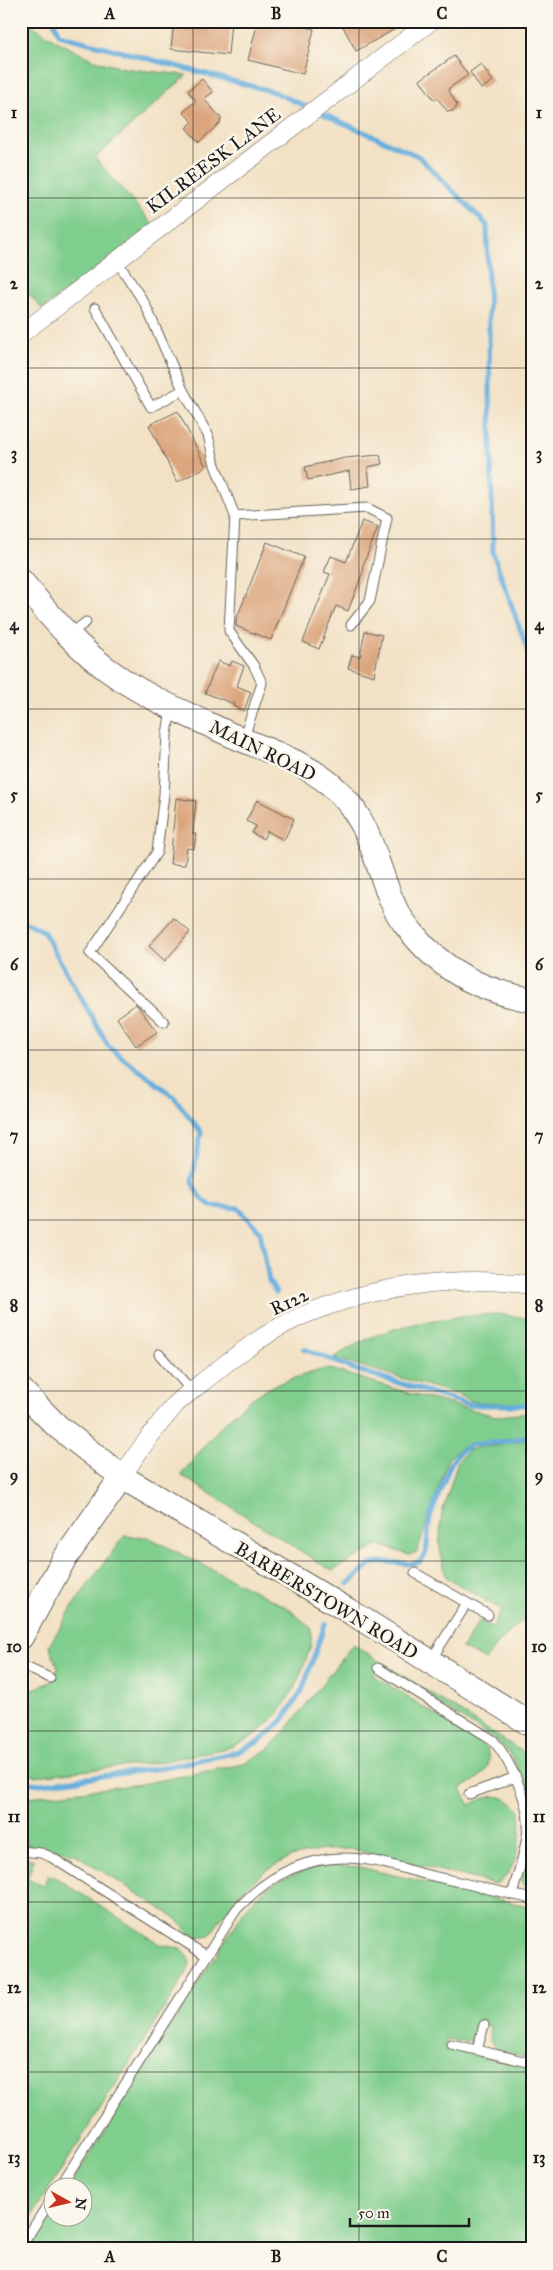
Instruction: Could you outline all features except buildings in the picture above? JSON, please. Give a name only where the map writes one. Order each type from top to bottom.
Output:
[{"type":"main road","name":"MAIN ROAD","points":[[21,582],[78,629],[117,676],[171,706],[305,767],[330,783],[349,803],[365,826],[394,907],[422,944],[436,959],[455,974],[478,986],[504,995],[532,1000]]},
{"type":"main road","name":"BARBERSTOWN ROAD","points":[[21,1390],[57,1426],[122,1477],[354,1614],[532,1725]]},
{"type":"main road","points":[[21,1637],[63,1561],[122,1477]]},
{"type":"street","name":"KILREESK LANE","points":[[21,334],[431,21]]},
{"type":"street","name":"R122","points":[[122,1477],[147,1439],[178,1403],[246,1348],[298,1318],[362,1295],[440,1281],[509,1282],[532,1285]]},
{"type":"lane","points":[[117,260],[145,304],[183,390],[208,435],[215,465],[235,516],[229,631],[254,666],[262,682],[243,740]]},
{"type":"lane","points":[[95,308],[152,407],[183,390]]},
{"type":"lane","points":[[235,516],[367,508],[387,518],[370,601],[351,625]]},
{"type":"lane","points":[[164,1022],[90,953],[157,852],[171,706]]},
{"type":"lane","points":[[159,1354],[192,1391]]},
{"type":"lane","points":[[415,1573],[488,1615]]},
{"type":"lane","points":[[430,1662],[467,1603]]},
{"type":"lane","points":[[21,1665],[50,1678]]},
{"type":"lane","points":[[378,1668],[492,1740],[505,1754],[516,1777],[529,1825],[526,1846],[512,1895]]},
{"type":"lane","points":[[469,1794],[516,1777]]},
{"type":"lane","points":[[21,1851],[41,1853],[51,1857],[206,1956]]},
{"type":"lane","points":[[65,2178],[236,1910],[252,1893],[275,1876],[305,1864],[331,1858],[362,1859],[532,1899]]},
{"type":"lane","points":[[477,2050],[484,2025]]},
{"type":"lane","points":[[451,2044],[532,2063]]},
{"type":"lane","points":[[21,2248],[42,2214]]},
{"type":"green space","points":[[21,21],[26,21],[75,51],[107,64],[137,70],[187,75],[95,158],[153,225],[42,309],[21,285]]},
{"type":"green space","points":[[498,1314],[532,1319],[532,1404],[473,1402],[459,1395],[334,1358],[352,1346],[372,1337],[412,1324],[455,1317]]},
{"type":"green space","points":[[327,1368],[419,1396],[496,1416],[532,1413],[532,1432],[461,1448],[448,1459],[417,1552],[409,1555],[379,1545],[332,1571],[181,1475],[228,1419],[250,1400],[277,1384]]},
{"type":"green space","points":[[532,1438],[532,1611],[496,1645],[486,1660],[462,1648],[480,1620],[492,1627],[502,1610],[446,1577],[439,1544],[442,1513],[458,1461],[468,1450]]},
{"type":"green space","points":[[124,1536],[148,1537],[288,1608],[311,1628],[311,1646],[297,1683],[279,1713],[257,1734],[231,1747],[154,1763],[36,1776],[21,1774],[21,1707],[28,1691],[53,1681],[58,1668],[49,1646],[74,1604]]},
{"type":"green space","points":[[353,1644],[532,1758],[532,1812],[517,1766],[500,1743],[379,1666],[373,1675],[485,1746],[489,1761],[487,1767],[480,1777],[461,1789],[470,1805],[484,1798],[496,1796],[508,1800],[520,1811],[519,1841],[514,1862],[503,1879],[495,1884],[351,1849],[323,1850],[291,1857],[266,1870],[237,1896],[209,1936],[198,1938],[189,1933],[177,1919],[75,1854],[21,1845],[21,1798],[141,1784],[244,1764],[268,1749],[287,1729]]},
{"type":"green space","points":[[532,1834],[532,1892],[523,1885],[521,1880]]},
{"type":"green space","points":[[34,1860],[27,1879],[44,1885],[48,1875],[58,1879],[160,1944],[180,1949],[186,1953],[190,1963],[186,1974],[56,2178],[42,2178],[42,2200],[21,2233],[21,1861]]},
{"type":"green space","points":[[335,1865],[359,1867],[532,1907],[532,2059],[496,2049],[489,2039],[490,2026],[481,2024],[472,2039],[459,2041],[447,2039],[445,2048],[532,2069],[532,2249],[30,2249],[43,2228],[92,2228],[92,2178],[75,2178],[246,1908],[265,1890],[286,1877]]},
{"type":"waterway","points":[[54,21],[59,35],[274,92],[305,106]]},
{"type":"waterway","points":[[321,113],[418,156],[487,225],[493,553],[532,663]]},
{"type":"waterway","points":[[21,919],[43,931],[109,1047],[174,1097],[201,1132],[192,1182],[199,1196],[211,1206],[238,1208],[260,1231],[269,1281],[276,1293]]},
{"type":"waterway","points":[[304,1349],[354,1369],[470,1405],[532,1405]]},
{"type":"waterway","points":[[348,1584],[371,1564],[385,1562],[411,1564],[420,1562],[426,1553],[430,1517],[451,1463],[460,1452],[470,1445],[509,1441],[532,1435]]},
{"type":"waterway","points":[[21,1782],[42,1784],[155,1769],[238,1752],[260,1741],[282,1721],[302,1691],[325,1624]]}]
